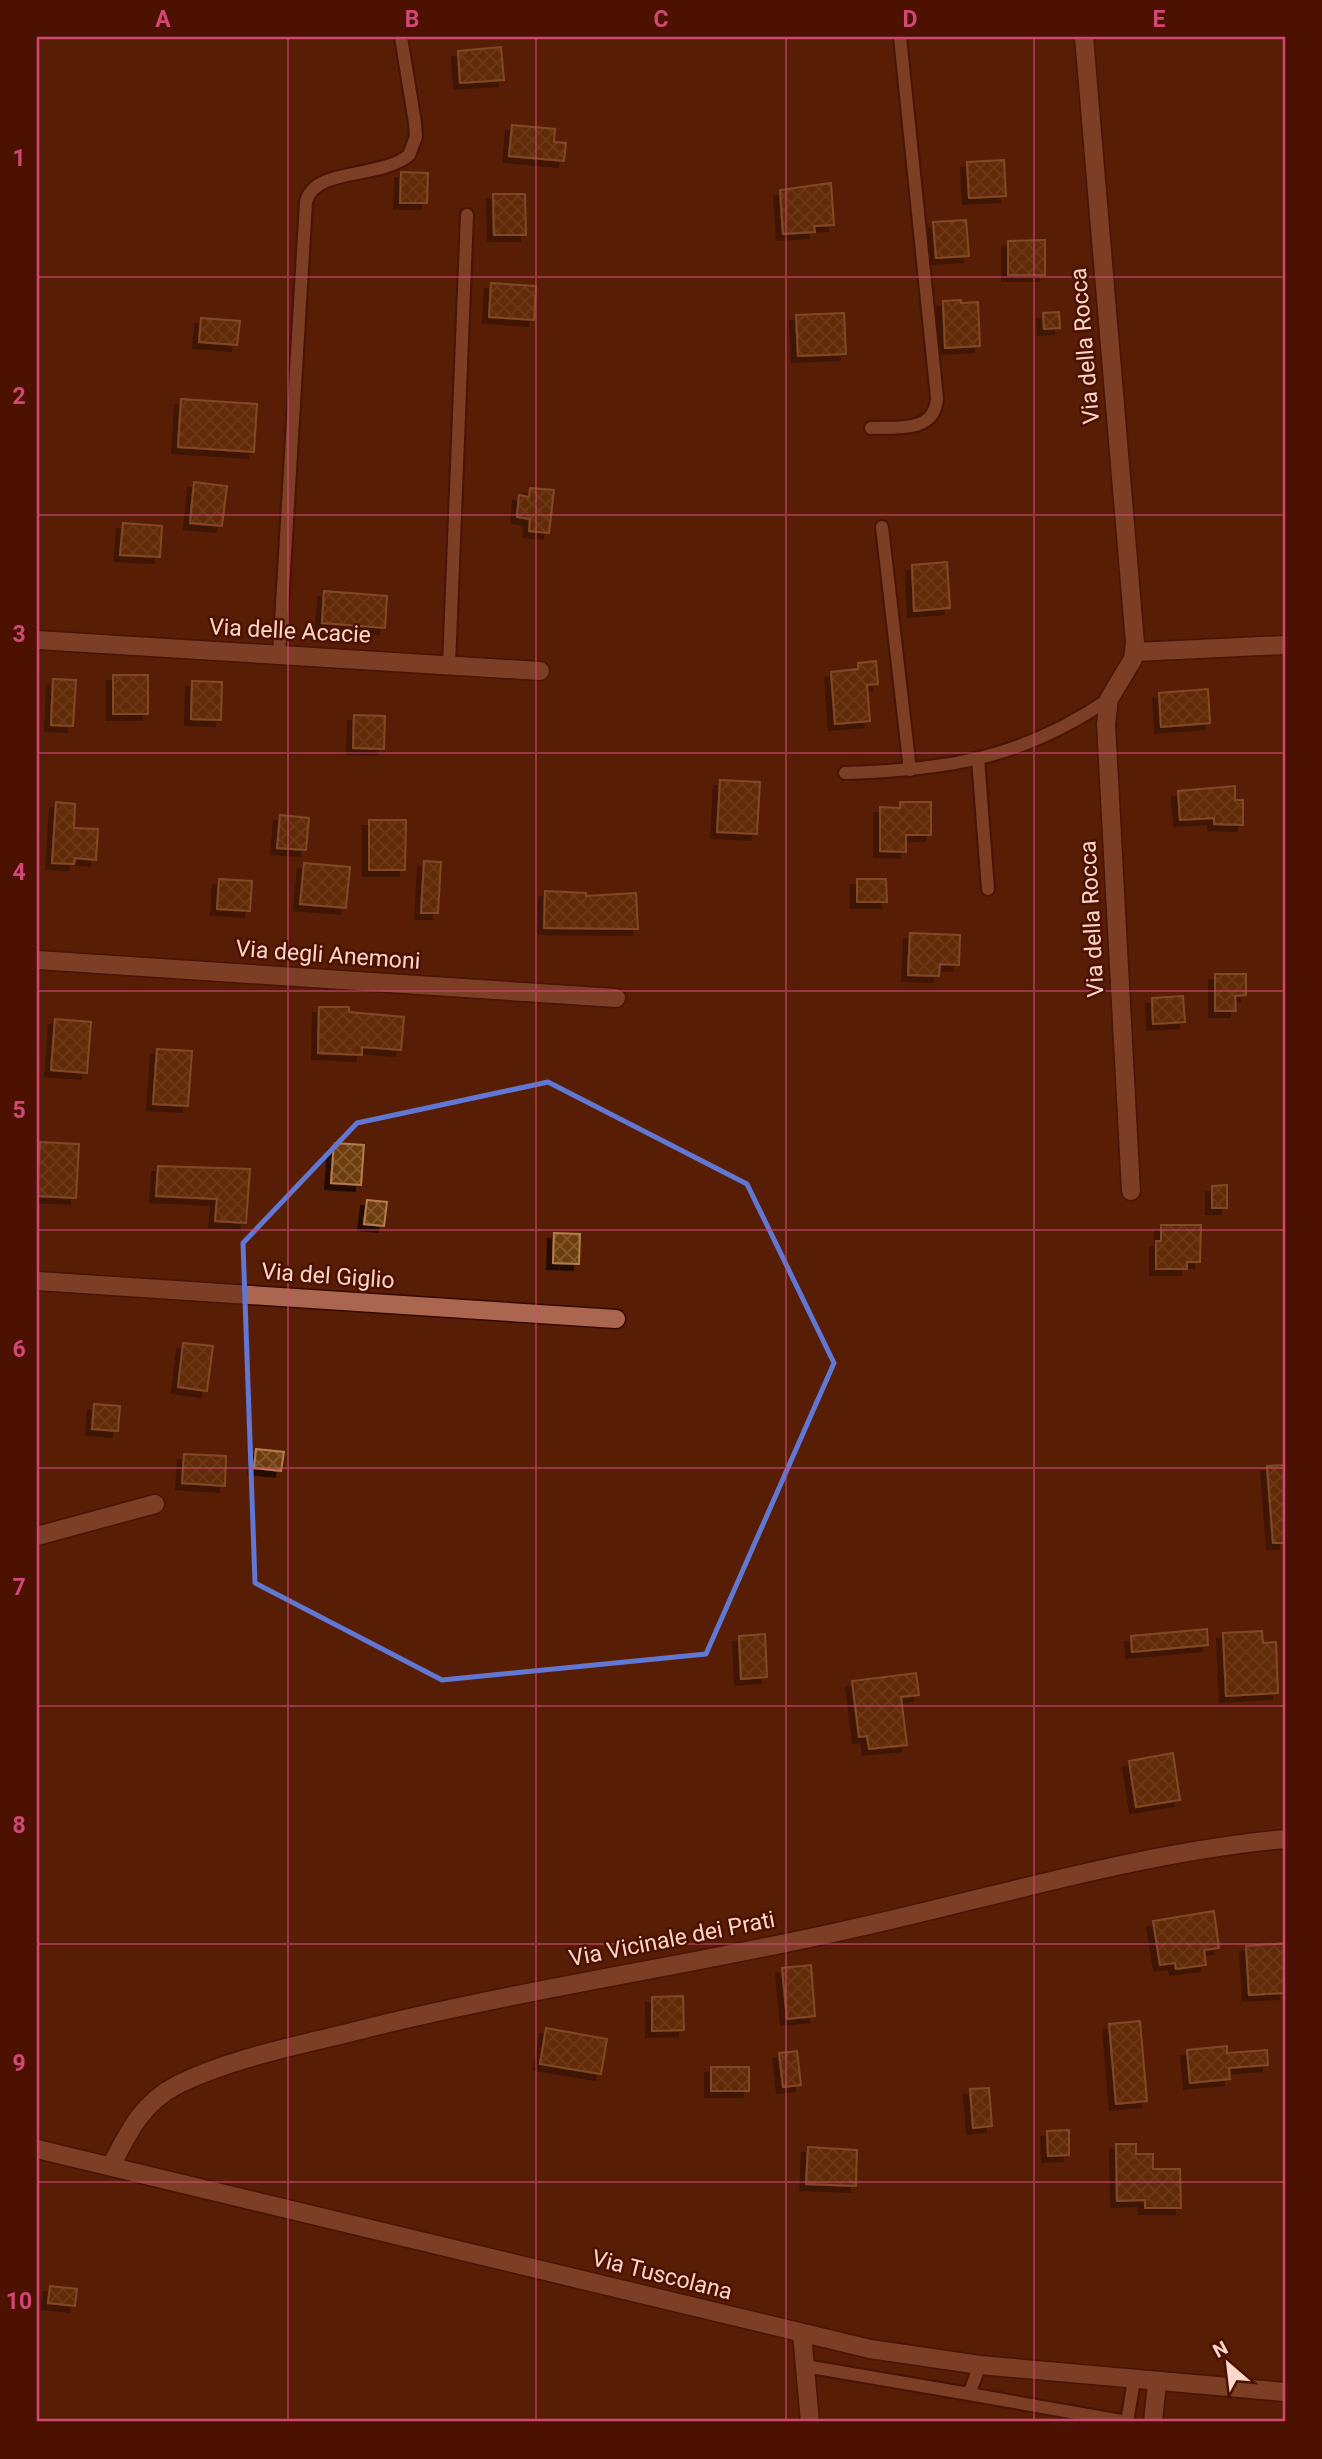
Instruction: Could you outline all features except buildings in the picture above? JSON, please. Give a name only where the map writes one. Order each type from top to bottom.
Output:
[{"type":"street","name":"Via della Rocca","points":[[1084,37],[1135,652],[1109,699],[1106,724],[1131,1191]]},
{"type":"street","name":"Via delle Acacie","points":[[37,640],[540,671]]},
{"type":"street","points":[[1135,652],[1285,645]]},
{"type":"street","name":"Via degli Anemoni","points":[[37,960],[616,998]]},
{"type":"street","name":"Via del Giglio","points":[[37,1281],[617,1319]]},
{"type":"street","points":[[37,1536],[155,1504]]},
{"type":"street","name":"Via Vicinale dei Prati","points":[[111,2166],[134,2122],[157,2097],[182,2083],[281,2051],[444,2010],[832,1934],[1157,1858],[1285,1839]]},
{"type":"street","name":"Via Tuscolana","points":[[37,2149],[802,2334],[895,2354],[1133,2380],[1285,2392]]},
{"type":"street","points":[[802,2334],[810,2422]]},
{"type":"street","points":[[1153,2422],[1157,2382]]},
{"type":"lane","points":[[279,655],[306,202],[308,193],[324,180],[390,168],[409,155],[416,137],[415,122],[401,37]]},
{"type":"lane","points":[[871,428],[915,426],[930,419],[937,406],[900,37]]},
{"type":"lane","points":[[450,665],[467,215]]},
{"type":"lane","points":[[881,527],[910,770]]},
{"type":"lane","points":[[845,773],[910,770],[978,759],[1047,737],[1109,699]]},
{"type":"lane","points":[[978,759],[988,889]]},
{"type":"lane","points":[[969,2394],[980,2365]]},
{"type":"lane","points":[[805,2366],[1127,2422],[1133,2380]]},
{"type":"highlighted area","points":[[548,1082],[747,1184],[834,1363],[706,1654],[442,1680],[255,1583],[243,1243],[357,1123]]}]
